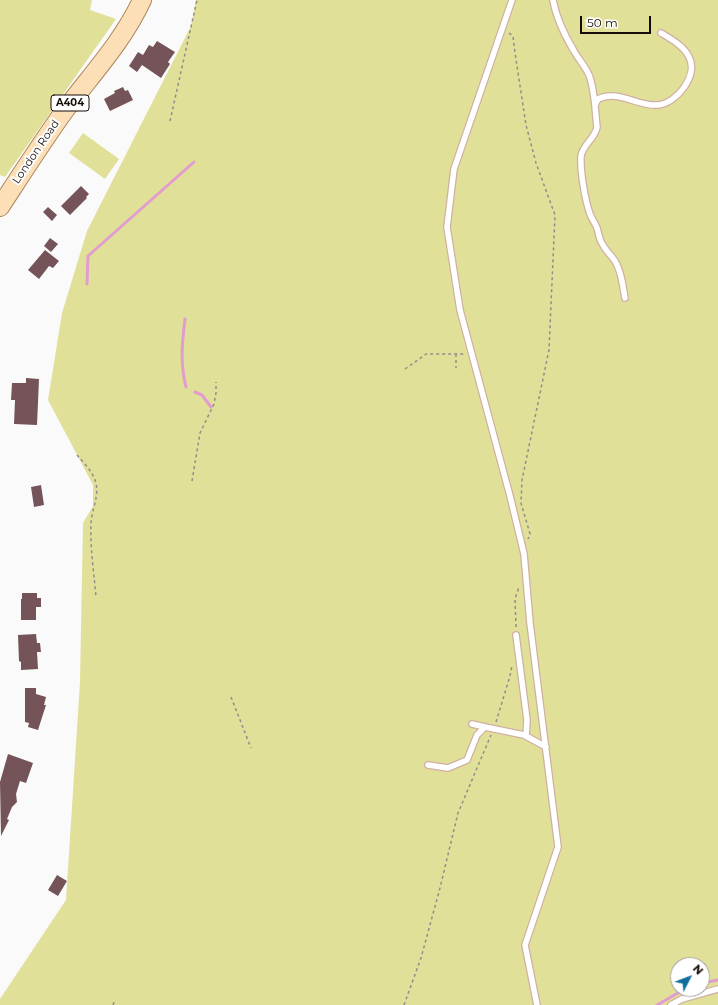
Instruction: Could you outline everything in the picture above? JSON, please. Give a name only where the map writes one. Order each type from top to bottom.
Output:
[{"type":"main road","name":"London Road","points":[[0,208],[26,167],[65,111],[120,37],[142,0]]},
{"type":"lane","points":[[512,0],[454,169],[447,227],[460,310],[524,554],[530,623],[558,847],[525,945],[538,1005]]},
{"type":"lane","points":[[553,0],[555,11],[574,52],[583,63],[590,76],[597,127],[596,132],[585,146],[581,155],[584,190],[591,216],[598,230],[603,246],[613,257],[618,266],[625,298]]},
{"type":"lane","points":[[594,106],[598,99],[608,95],[646,104],[659,105],[681,92],[691,73],[690,58],[683,49],[661,33]]},
{"type":"lane","points":[[516,635],[527,720],[526,736]]},
{"type":"lane","points":[[472,724],[526,736],[546,747]]},
{"type":"lane","points":[[428,765],[448,768],[467,760],[477,735],[485,727]]},
{"type":"lane","points":[[671,1005],[682,998],[718,989]]},
{"type":"path","points":[[170,121],[197,0]]},
{"type":"path","points":[[503,28],[513,36],[526,125],[536,163],[555,215],[550,350],[522,480],[521,503],[530,534],[524,554]]},
{"type":"path","points":[[406,369],[426,354],[472,354]]},
{"type":"path","points":[[456,354],[456,368]]},
{"type":"path","points":[[192,481],[200,433],[214,404],[216,382]]},
{"type":"path","points":[[77,455],[89,469],[96,483],[96,499],[92,515],[91,533],[96,597]]},
{"type":"path","points":[[516,635],[515,599],[520,584]]},
{"type":"path","points":[[404,1005],[423,951],[458,813],[494,729],[510,676],[512,662]]},
{"type":"path","points":[[231,697],[251,748]]},
{"type":"shaded area","points":[[0,0],[92,0],[90,10],[116,19],[5,177],[0,175]]},
{"type":"shaded area","points":[[196,0],[718,0],[718,1005],[0,1005],[0,999],[66,900],[80,682],[83,523],[93,506],[93,485],[48,400],[62,313],[87,231],[191,26]]},
{"type":"shaded area","points":[[83,133],[119,159],[105,179],[69,153]]},
{"type":"building","points":[[157,41],[175,52],[168,62],[170,64],[161,78],[142,65],[137,72],[129,66],[138,52],[143,55],[149,45],[153,47]]},
{"type":"building","points":[[123,87],[125,91],[128,90],[133,100],[110,111],[104,99],[115,93],[114,91]]},
{"type":"building","points":[[81,186],[89,194],[86,197],[87,198],[70,215],[61,206]]},
{"type":"building","points":[[48,207],[57,215],[52,221],[43,212]]},
{"type":"building","points":[[50,238],[58,244],[51,252],[44,246]]},
{"type":"building","points":[[45,250],[59,261],[53,268],[49,266],[39,279],[28,270]]},
{"type":"building","points":[[26,378],[39,379],[37,425],[14,424],[15,400],[11,400],[12,383],[26,383]]},
{"type":"building","points":[[41,485],[44,505],[34,507],[31,487]]},
{"type":"building","points":[[22,593],[37,593],[37,598],[41,598],[41,607],[36,607],[36,620],[21,620]]},
{"type":"building","points":[[36,634],[37,643],[40,643],[41,652],[37,652],[38,669],[21,670],[21,662],[19,661],[18,635]]},
{"type":"building","points":[[25,688],[36,688],[36,694],[46,697],[44,705],[46,705],[38,730],[28,727],[29,723],[25,722]]},
{"type":"building","points":[[8,754],[33,763],[26,783],[20,781],[16,794],[17,802],[12,807],[7,819],[9,820],[1,836],[0,782]]},
{"type":"building","points":[[57,875],[67,881],[58,896],[48,890]]},
{"type":"waterway","points":[[87,284],[88,256],[194,162]]},
{"type":"waterway","points":[[185,319],[182,353],[186,387]]},
{"type":"waterway","points":[[195,392],[202,395],[211,407]]},
{"type":"waterway","points":[[710,982],[718,980]]},
{"type":"waterway","points":[[657,1005],[671,997]]}]
